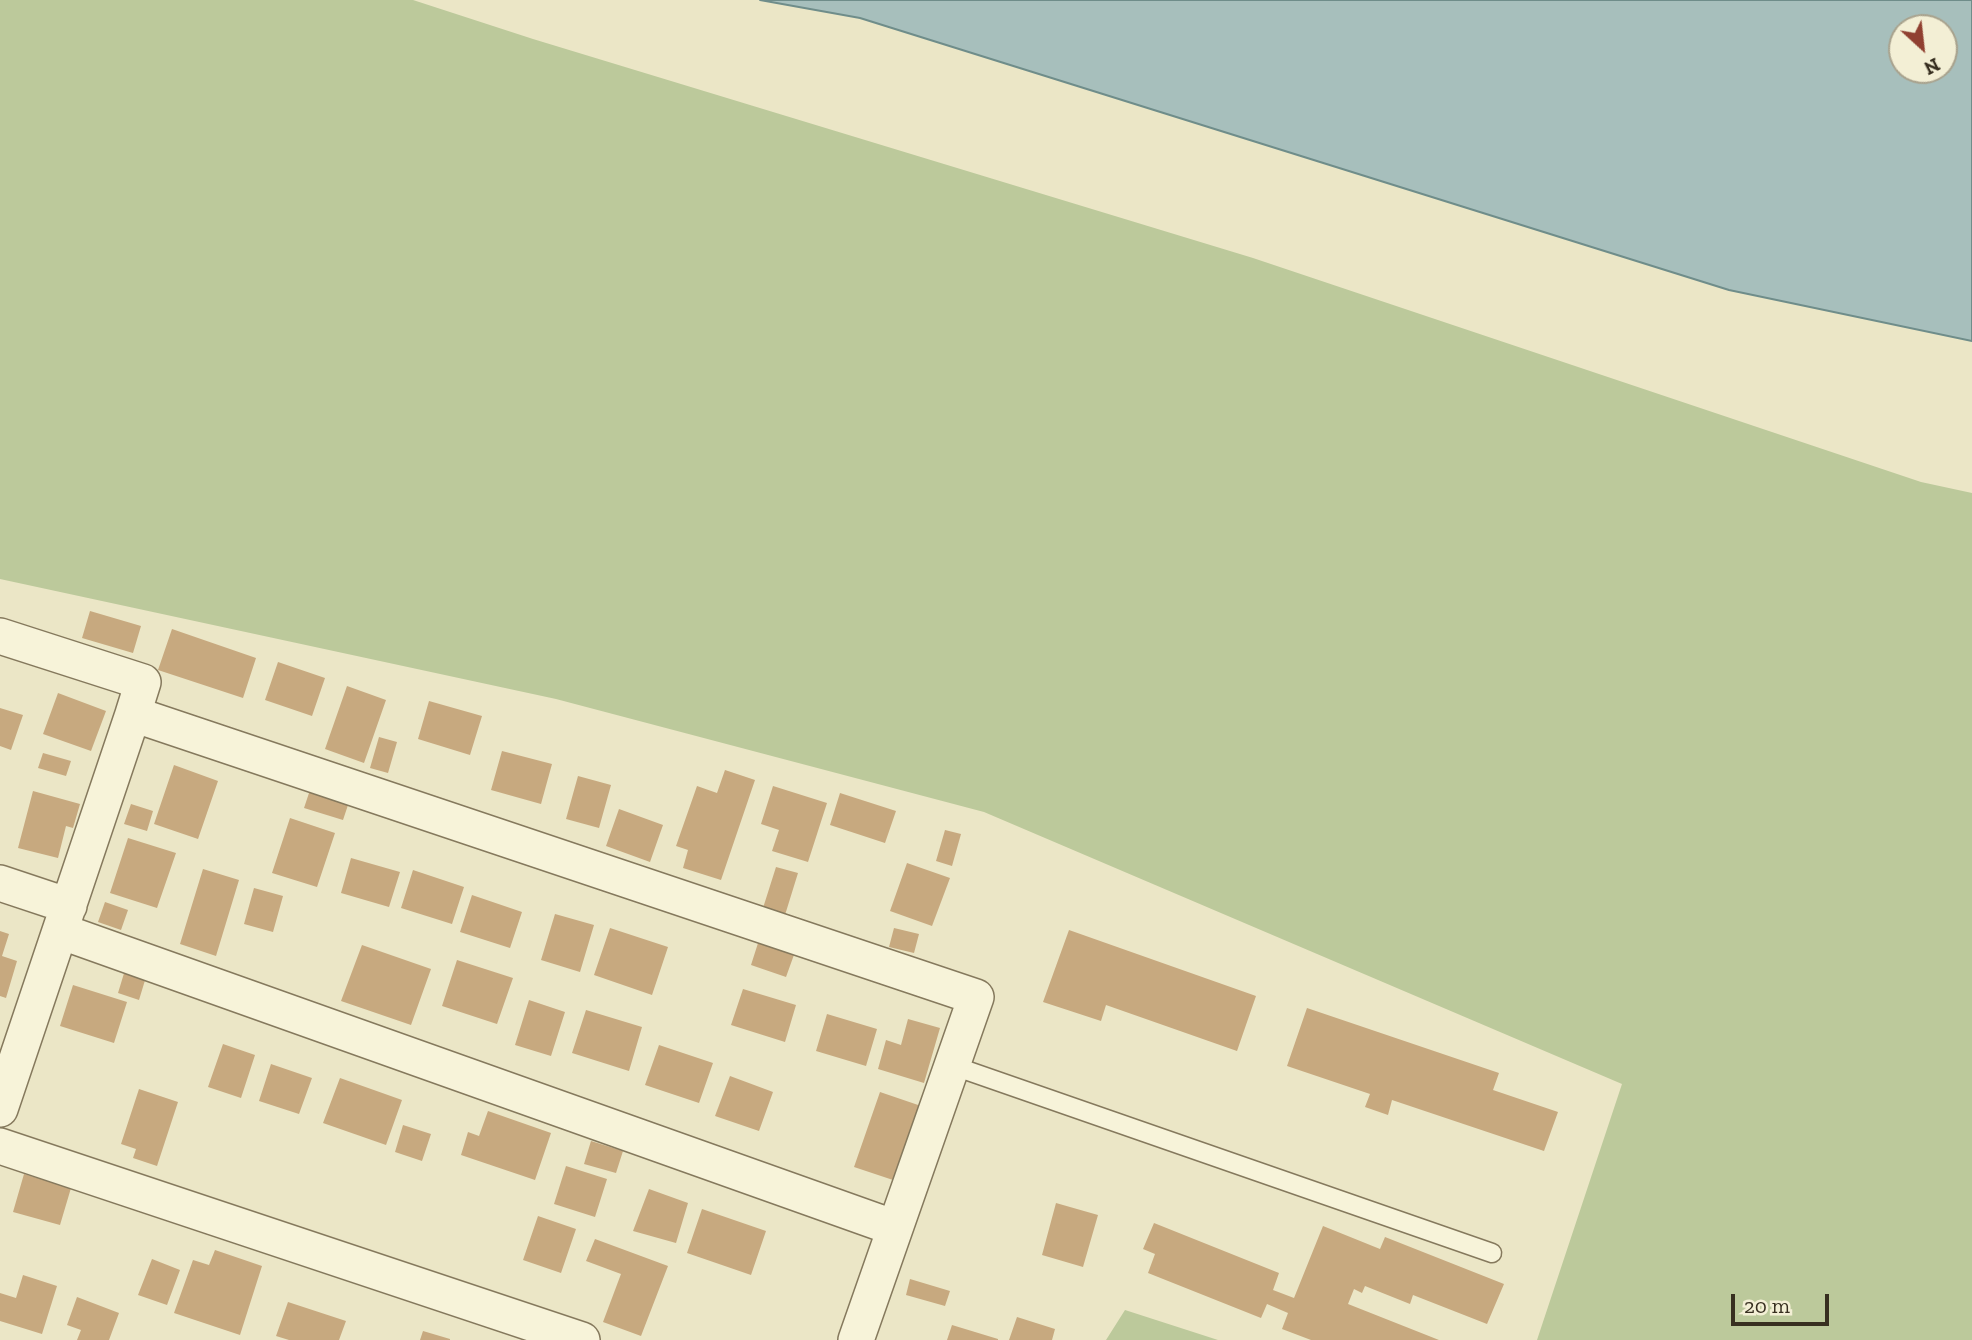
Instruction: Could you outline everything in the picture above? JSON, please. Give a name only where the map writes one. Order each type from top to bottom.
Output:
[{"type":"street","points":[[0,636],[143,682],[0,1109]]},
{"type":"street","points":[[133,714],[976,997],[856,1340]]},
{"type":"street","points":[[0,883],[65,918],[895,1228]]},
{"type":"street","points":[[0,1146],[582,1340]]},
{"type":"lane","points":[[951,1065],[1492,1253]]},
{"type":"green space","points":[[0,0],[413,0],[1253,258],[1921,482],[1972,493],[1972,1340],[1537,1340],[1622,1084],[984,812],[556,699],[0,579]]},
{"type":"green space","points":[[1125,1310],[1218,1340],[1106,1340]]},
{"type":"water","points":[[760,0],[1972,0],[1972,341],[1729,290],[860,18]]},
{"type":"building","points":[[90,611],[141,626],[133,653],[82,638]]},
{"type":"building","points":[[172,629],[256,658],[243,698],[158,670]]},
{"type":"building","points":[[278,662],[325,678],[312,716],[265,700]]},
{"type":"building","points":[[347,686],[386,700],[364,763],[325,749]]},
{"type":"building","points":[[58,693],[106,711],[91,751],[43,734]]},
{"type":"building","points":[[429,701],[482,716],[470,755],[418,739]]},
{"type":"building","points":[[0,708],[23,715],[11,750],[0,746]]},
{"type":"building","points":[[379,737],[397,742],[388,773],[370,768]]},
{"type":"building","points":[[502,751],[552,764],[541,804],[491,790]]},
{"type":"building","points":[[43,753],[71,761],[66,776],[38,768]]},
{"type":"building","points":[[174,765],[218,781],[198,839],[154,824]]},
{"type":"building","points":[[725,770],[755,780],[721,880],[683,868],[688,850],[676,846],[697,786],[717,793]]},
{"type":"building","points":[[578,776],[611,785],[599,828],[566,819]]},
{"type":"building","points":[[773,786],[827,803],[808,862],[772,851],[779,830],[761,824]]},
{"type":"building","points":[[310,790],[349,802],[343,820],[304,808]]},
{"type":"building","points":[[33,791],[80,804],[73,828],[66,826],[58,858],[18,848]]},
{"type":"building","points":[[840,793],[896,811],[885,843],[830,825]]},
{"type":"building","points":[[131,804],[153,811],[147,831],[124,824]]},
{"type":"building","points":[[619,809],[663,825],[650,862],[606,846]]},
{"type":"building","points":[[290,818],[335,833],[317,887],[272,873]]},
{"type":"building","points":[[945,830],[961,834],[952,866],[936,861]]},
{"type":"building","points":[[128,838],[176,853],[157,908],[110,893]]},
{"type":"building","points":[[351,858],[400,872],[389,907],[341,893]]},
{"type":"building","points":[[907,863],[950,878],[932,926],[890,911]]},
{"type":"building","points":[[776,867],[798,873],[785,915],[763,908]]},
{"type":"building","points":[[203,869],[239,880],[216,956],[180,944]]},
{"type":"building","points":[[413,870],[464,887],[452,924],[401,908]]},
{"type":"building","points":[[254,888],[283,896],[273,932],[244,924]]},
{"type":"building","points":[[472,895],[522,912],[510,948],[460,932]]},
{"type":"building","points":[[105,902],[128,910],[121,930],[98,922]]},
{"type":"building","points":[[555,914],[594,925],[580,972],[541,960]]},
{"type":"building","points":[[610,928],[668,947],[652,995],[594,975]]},
{"type":"building","points":[[894,928],[919,934],[914,953],[889,947]]},
{"type":"building","points":[[1069,930],[1256,996],[1237,1051],[1106,1005],[1101,1021],[1043,1002]]},
{"type":"building","points":[[0,931],[9,934],[2,956],[17,961],[6,998],[0,996]]},
{"type":"building","points":[[759,940],[795,952],[786,977],[751,965]]},
{"type":"building","points":[[362,945],[431,969],[411,1025],[341,1001]]},
{"type":"building","points":[[457,960],[513,978],[497,1024],[442,1006]]},
{"type":"building","points":[[125,970],[146,977],[139,1000],[118,993]]},
{"type":"building","points":[[73,985],[127,1002],[114,1043],[60,1026]]},
{"type":"building","points":[[743,989],[796,1005],[785,1042],[731,1025]]},
{"type":"building","points":[[529,1000],[565,1012],[551,1056],[515,1045]]},
{"type":"building","points":[[1307,1008],[1499,1073],[1493,1090],[1558,1112],[1544,1151],[1392,1100],[1388,1115],[1365,1107],[1370,1094],[1287,1066]]},
{"type":"building","points":[[586,1010],[642,1027],[629,1071],[572,1053]]},
{"type":"building","points":[[827,1014],[877,1029],[866,1066],[816,1051]]},
{"type":"building","points":[[908,1019],[940,1028],[924,1083],[878,1069],[886,1040],[901,1045]]},
{"type":"building","points":[[223,1044],[255,1055],[241,1098],[208,1087]]},
{"type":"building","points":[[659,1045],[713,1063],[699,1103],[645,1085]]},
{"type":"building","points":[[271,1064],[312,1078],[299,1114],[259,1101]]},
{"type":"building","points":[[730,1076],[773,1092],[759,1131],[715,1116]]},
{"type":"building","points":[[340,1078],[402,1100],[386,1145],[323,1123]]},
{"type":"building","points":[[139,1089],[178,1102],[157,1166],[133,1158],[136,1149],[121,1144]]},
{"type":"building","points":[[880,1092],[924,1107],[899,1182],[854,1167]]},
{"type":"building","points":[[488,1111],[551,1133],[535,1180],[461,1155],[468,1132],[479,1136]]},
{"type":"building","points":[[403,1125],[431,1134],[422,1161],[395,1152]]},
{"type":"building","points":[[591,1141],[623,1151],[616,1173],[584,1164]]},
{"type":"building","points":[[566,1166],[607,1179],[595,1217],[554,1204]]},
{"type":"building","points":[[24,1174],[71,1188],[60,1225],[13,1212]]},
{"type":"building","points":[[649,1189],[688,1203],[676,1243],[633,1231]]},
{"type":"building","points":[[1056,1203],[1098,1215],[1083,1267],[1042,1255]]},
{"type":"building","points":[[702,1209],[766,1231],[751,1275],[687,1253]]},
{"type":"building","points":[[538,1216],[576,1229],[561,1273],[523,1260]]},
{"type":"building","points":[[1154,1223],[1279,1273],[1273,1290],[1294,1298],[1323,1226],[1380,1249],[1385,1237],[1504,1284],[1487,1324],[1413,1295],[1410,1304],[1365,1286],[1362,1293],[1354,1289],[1348,1304],[1439,1340],[1311,1340],[1282,1329],[1288,1313],[1267,1304],[1261,1318],[1148,1273],[1155,1254],[1143,1249]]},
{"type":"building","points":[[595,1239],[668,1266],[641,1336],[603,1322],[621,1274],[586,1261]]},
{"type":"building","points":[[215,1250],[262,1266],[240,1335],[174,1313],[193,1260],[209,1265]]},
{"type":"building","points":[[152,1259],[180,1270],[167,1305],[138,1295]]},
{"type":"building","points":[[23,1275],[57,1286],[42,1334],[0,1321],[0,1293],[16,1298]]},
{"type":"building","points":[[910,1279],[950,1291],[945,1306],[906,1295]]},
{"type":"building","points":[[77,1297],[119,1313],[109,1340],[77,1340],[81,1330],[67,1325]]},
{"type":"building","points":[[288,1302],[346,1321],[339,1340],[289,1340],[276,1336]]},
{"type":"building","points":[[1017,1317],[1055,1329],[1052,1340],[1009,1340]]},
{"type":"building","points":[[952,1325],[998,1339],[998,1340],[947,1340]]},
{"type":"building","points":[[423,1331],[450,1339],[450,1340],[420,1340]]}]
